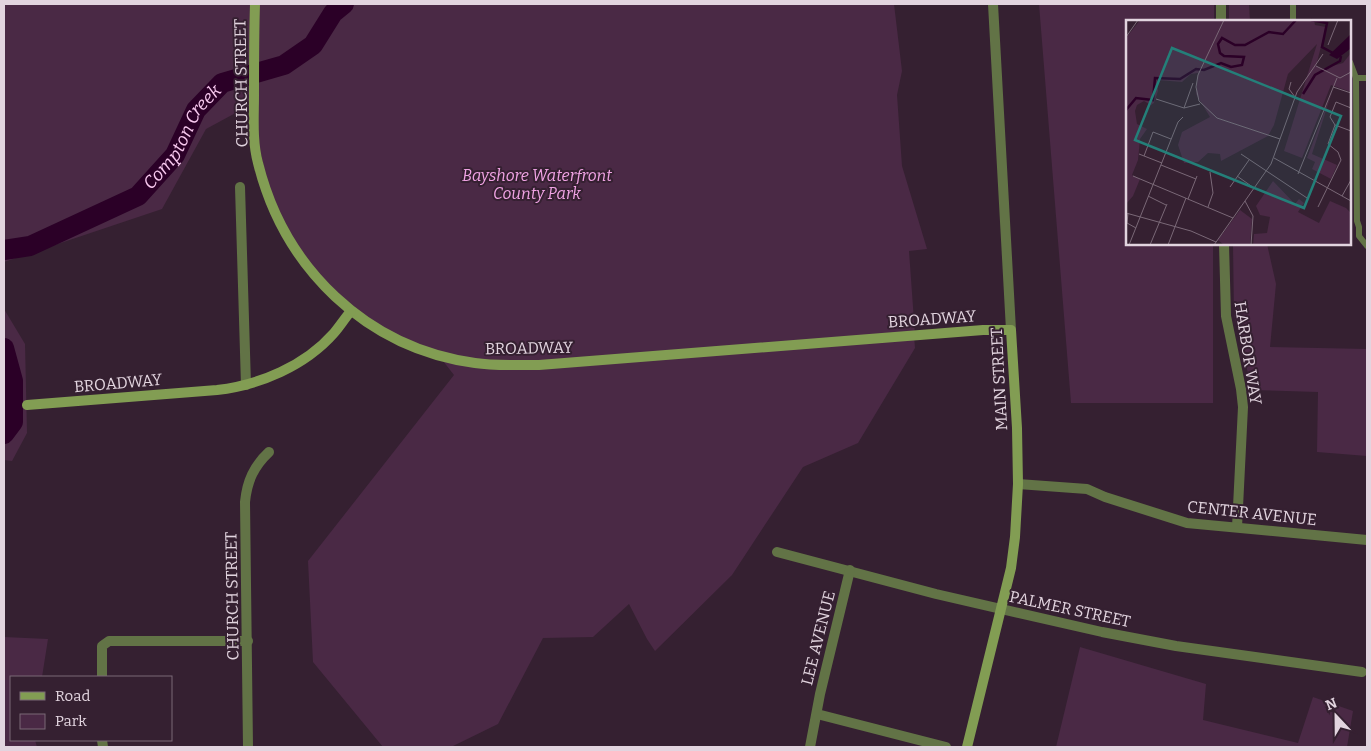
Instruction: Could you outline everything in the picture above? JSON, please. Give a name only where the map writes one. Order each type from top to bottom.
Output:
[{"type":"street","name":"CHURCH STREET","points":[[255,4],[254,121],[257,161],[273,210],[297,254],[320,282],[351,311]]},
{"type":"street","name":"MAIN STREET","points":[[967,747],[1011,568],[1018,484],[1017,428],[993,4]]},
{"type":"street","points":[[1221,4],[1221,20]]},
{"type":"street","points":[[240,187],[246,385]]},
{"type":"street","name":"HARBOR WAY","points":[[1224,245],[1226,316],[1243,407],[1237,527]]},
{"type":"street","name":"BROADWAY","points":[[27,406],[217,390],[246,385],[278,374],[316,350],[334,334],[351,311],[383,332],[426,351],[475,363],[506,365],[539,365],[983,330],[1011,330]]},
{"type":"street","name":"CHURCH STREET","points":[[248,747],[246,493],[250,477],[260,460],[269,452]]},
{"type":"street","name":"CENTER AVENUE","points":[[1018,484],[1087,489],[1105,497],[1148,509],[1179,521],[1367,540]]},
{"type":"street","name":"PALMER STREET","points":[[777,552],[936,594],[1102,632],[1176,646],[1362,672]]},
{"type":"street","name":"LEE AVENUE","points":[[810,747],[820,694],[850,570]]},
{"type":"street","points":[[102,676],[102,646],[109,641],[248,641]]},
{"type":"street","points":[[817,714],[946,747]]},
{"type":"lane","points":[[1293,4],[1293,20]]},
{"type":"lane","points":[[1351,65],[1356,78],[1357,221],[1360,227],[1359,236],[1367,246]]},
{"type":"lane","points":[[1356,78],[1367,78]]},
{"type":"green space","name":"Bayshore Waterfront County Park","points":[[4,4],[894,4],[902,71],[897,95],[902,166],[927,249],[909,251],[915,348],[858,443],[803,467],[732,575],[655,651],[629,604],[593,637],[543,638],[498,724],[451,747],[383,747],[313,662],[308,561],[454,375],[436,352],[407,344],[351,311],[320,282],[273,210],[254,121],[254,103],[206,129],[162,209],[4,262]]},
{"type":"green space","points":[[1039,4],[1214,4],[1214,20],[1126,20],[1126,245],[1213,245],[1213,403],[1071,403]]},
{"type":"green space","points":[[1229,4],[1249,4],[1250,20],[1229,20]]},
{"type":"green space","points":[[1233,245],[1267,245],[1276,284],[1270,347],[1367,349],[1367,456],[1317,452],[1318,392],[1252,390],[1234,315]]},
{"type":"green space","points":[[4,309],[25,344],[27,433],[12,461],[4,460]]},
{"type":"green space","points":[[4,637],[48,639],[42,676],[10,676],[10,741],[35,741],[37,747],[4,747]]},
{"type":"green space","points":[[1080,647],[1206,684],[1203,720],[1298,743],[1313,697],[1353,711],[1347,747],[1056,747]]},
{"type":"waterway","name":"Compton Creek","points":[[4,250],[30,246],[138,196],[175,155],[196,110],[222,83],[284,65],[313,45],[333,13],[344,4]]},
{"type":"waterway","name":"Compton Creek","points":[[4,348],[13,381],[13,422],[4,434]]}]
